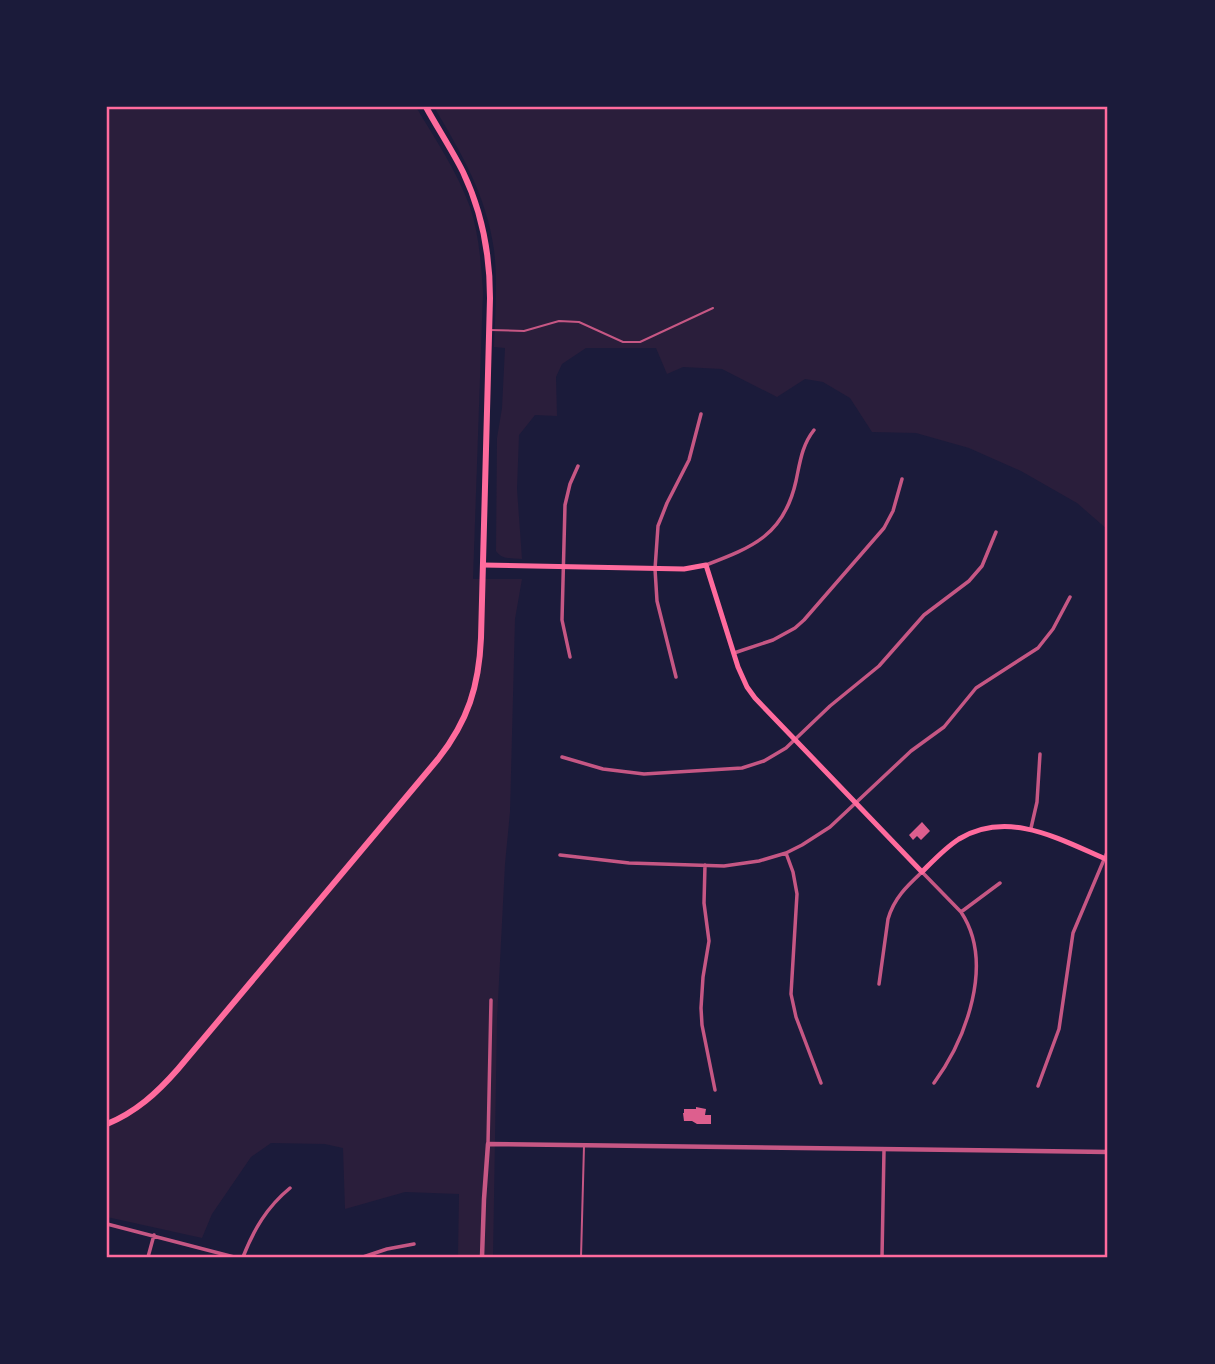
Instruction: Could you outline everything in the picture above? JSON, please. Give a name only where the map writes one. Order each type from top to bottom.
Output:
[{"type":"main road","points":[[107,1124],[137,1108],[168,1080],[438,759],[453,738],[471,703],[478,676],[481,638],[489,265],[481,221],[464,174],[426,107]]},
{"type":"main road","points":[[483,565],[655,569],[684,569],[706,565],[741,676],[755,698],[922,872],[948,847],[969,834],[1006,825],[1031,828],[1107,859]]},
{"type":"street","points":[[676,677],[657,601],[655,569],[658,526],[689,460],[701,414]]},
{"type":"street","points":[[706,565],[744,550],[773,528],[792,498],[802,451],[814,430]]},
{"type":"street","points":[[570,657],[562,620],[565,505],[578,466]]},
{"type":"street","points":[[734,653],[773,640],[804,620],[884,528],[893,511],[902,479]]},
{"type":"street","points":[[562,757],[625,773],[665,774],[741,768],[776,755],[879,666],[924,615],[976,574],[986,558],[996,532]]},
{"type":"street","points":[[560,855],[629,863],[742,864],[786,853],[802,845],[823,832],[911,751],[944,727],[976,688],[1038,648],[1053,629],[1070,597]]},
{"type":"street","points":[[1031,828],[1037,802],[1040,754]]},
{"type":"street","points":[[1038,1086],[1059,1029],[1073,933],[1107,859],[1108,850]]},
{"type":"street","points":[[786,853],[797,894],[791,994],[796,1017],[821,1083]]},
{"type":"street","points":[[705,865],[704,903],[709,941],[701,1008],[715,1090]]},
{"type":"street","points":[[879,984],[891,909],[902,891],[922,872],[966,920],[973,939],[975,964],[974,991],[961,1039],[934,1083]]},
{"type":"street","points":[[961,912],[1000,883]]},
{"type":"street","points":[[482,1257],[491,1000]]},
{"type":"street","points":[[488,1144],[1108,1152]]},
{"type":"street","points":[[882,1257],[884,1150]]},
{"type":"street","points":[[243,1257],[262,1216],[290,1188]]},
{"type":"street","points":[[107,1224],[234,1257]]},
{"type":"street","points":[[148,1257],[154,1235]]},
{"type":"street","points":[[362,1257],[414,1244]]},
{"type":"lane","points":[[489,330],[524,331],[559,321],[575,322],[623,342],[640,342],[713,308]]},
{"type":"lane","points":[[581,1257],[584,1145]]},
{"type":"shaded area","points":[[107,107],[416,107],[452,168],[470,207],[478,238],[483,292],[473,579],[522,579],[515,619],[510,812],[497,1020],[493,1257],[458,1257],[459,1194],[405,1192],[345,1209],[343,1148],[325,1144],[271,1143],[251,1157],[212,1214],[202,1238],[107,1217]]},
{"type":"shaded area","points":[[434,107],[1108,107],[1108,530],[1077,503],[1021,471],[969,448],[916,433],[872,432],[850,398],[823,382],[805,379],[777,397],[722,369],[683,367],[667,374],[656,348],[586,348],[562,364],[556,377],[557,416],[535,415],[519,435],[517,489],[522,559],[501,556],[496,551],[497,438],[502,408],[505,348],[494,347],[494,250],[491,230],[479,193]]},
{"type":"building","points":[[922,822],[930,831],[921,840],[917,836],[913,840],[909,835]]},
{"type":"building","points":[[684,1109],[706,1109],[705,1115],[711,1115],[711,1124],[684,1121]]}]
